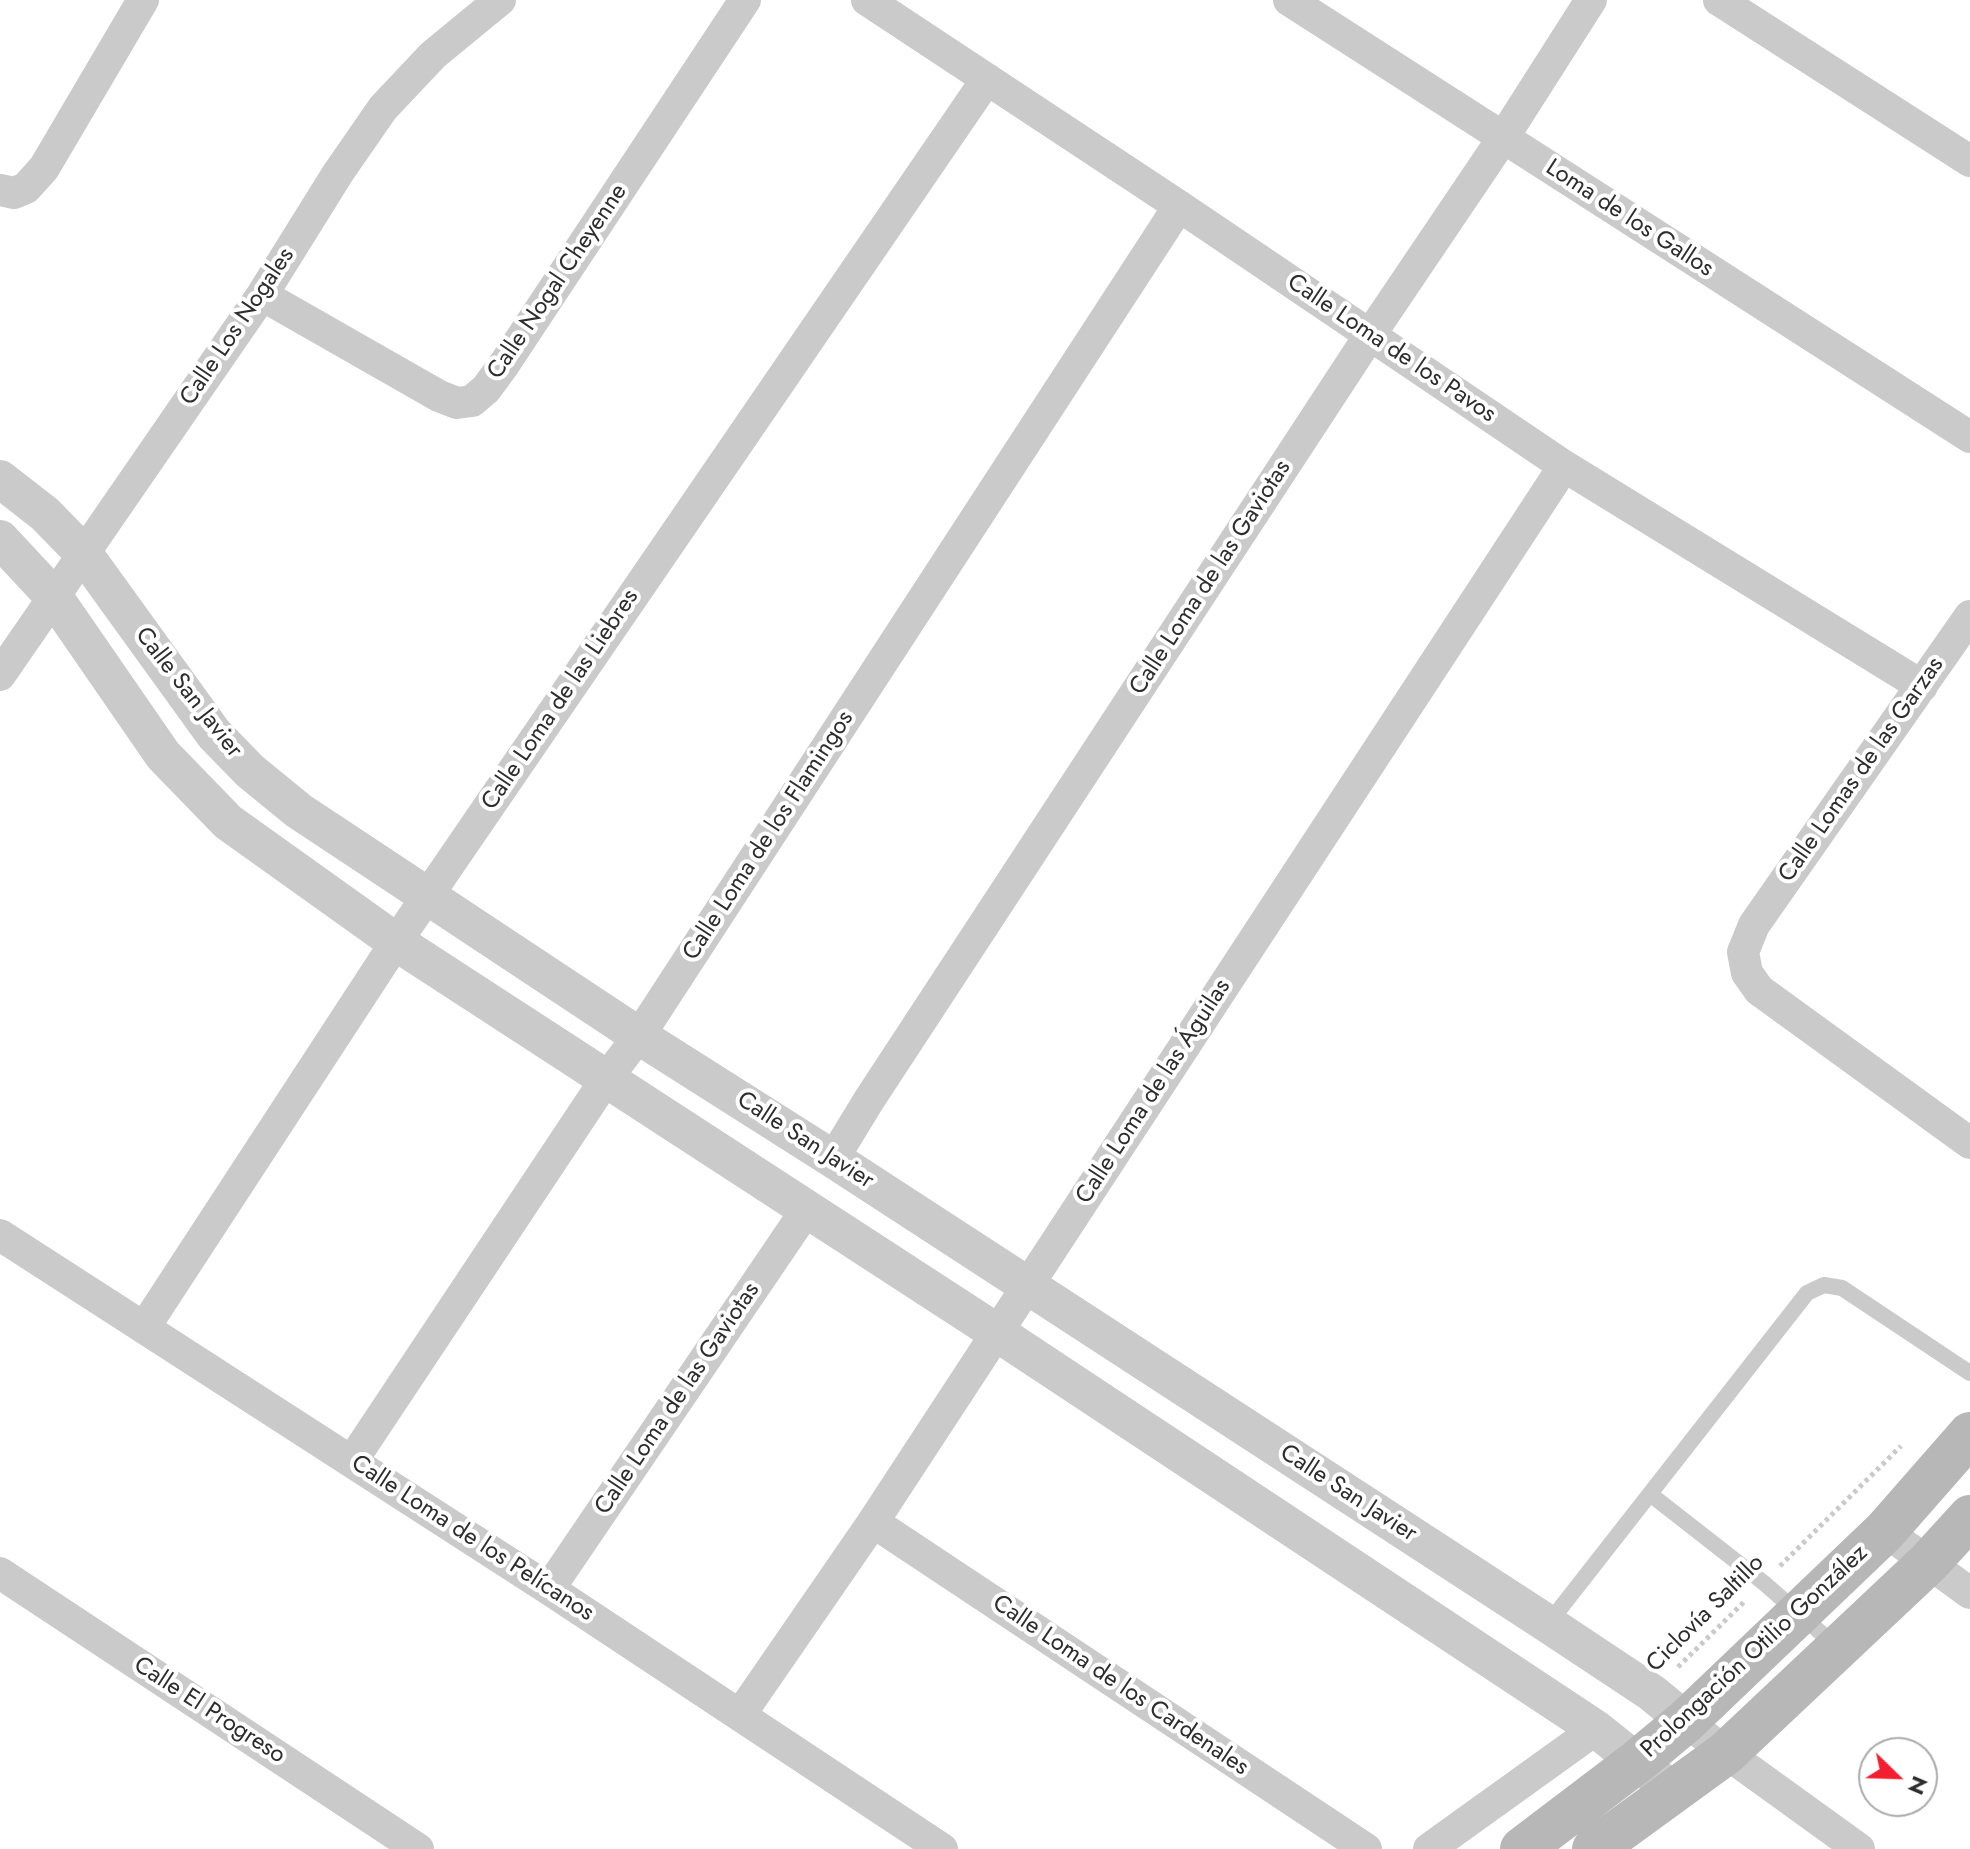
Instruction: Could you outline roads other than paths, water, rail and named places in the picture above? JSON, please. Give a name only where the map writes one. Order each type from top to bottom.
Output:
[{"type":"main road","name":"Prolongación Otilio González","points":[[1522,1849],[1686,1721],[1885,1531],[1970,1434]]},
{"type":"main road","name":"Prolongación Otilio González","points":[[1594,1849],[1726,1753],[1928,1563],[1970,1517]]},
{"type":"street","points":[[0,190],[14,193],[26,188],[44,168],[143,0]]},
{"type":"street","name":"Calle Los Nogales","points":[[0,675],[262,295],[338,173],[383,108],[433,55],[500,0]]},
{"type":"street","name":"Calle Nogal Cheyenne","points":[[262,295],[439,396],[457,403],[472,401],[486,389],[503,366],[745,0]]},
{"type":"street","name":"Calle Loma de los Pavos","points":[[867,0],[1564,466],[1922,686]]},
{"type":"street","name":"Loma de los Gallos","points":[[1289,0],[1970,437]]},
{"type":"street","name":"Calle Loma de las Gaviotas","points":[[833,1159],[1591,0]]},
{"type":"street","points":[[1719,0],[1970,161]]},
{"type":"street","name":"Calle Loma de las Liebres","points":[[144,1328],[396,942],[987,79]]},
{"type":"street","name":"Calle Loma de los Flamingos","points":[[352,1461],[606,1079],[639,1036],[1179,206]]},
{"type":"street","name":"Calle Loma de las Águilas","points":[[740,1715],[873,1522],[1564,466]]},
{"type":"street","name":"Calle San Javier","points":[[0,479],[45,514],[84,554],[214,734],[250,771],[299,811],[639,1036],[1548,1624],[1652,1693],[1686,1721]]},
{"type":"street","points":[[0,539],[54,597],[163,755],[217,811],[253,840],[396,942],[996,1332],[1596,1729],[1673,1792]]},
{"type":"street","name":"Calle Lomas de las Garzas","points":[[1970,616],[1754,925],[1743,952],[1747,973],[1759,990],[1970,1143]]},
{"type":"street","name":"Calle Loma de las Gaviotas","points":[[549,1589],[807,1209]]},
{"type":"street","name":"Calle Loma de los Pelícanos","points":[[0,1235],[549,1589],[942,1849]]},
{"type":"street","name":"Calle Loma de los Cardenales","points":[[873,1522],[1366,1849]]},
{"type":"street","points":[[1885,1531],[1970,1593]]},
{"type":"street","name":"Calle El Progreso","points":[[0,1573],[418,1849]]},
{"type":"street","points":[[1686,1721],[1859,1849]]},
{"type":"street","points":[[1429,1849],[1596,1729]]},
{"type":"lane","points":[[1548,1624],[1807,1293],[1824,1285],[1842,1288],[1970,1373]]},
{"type":"lane","points":[[1650,1494],[1764,1583],[1838,1648]]}]
